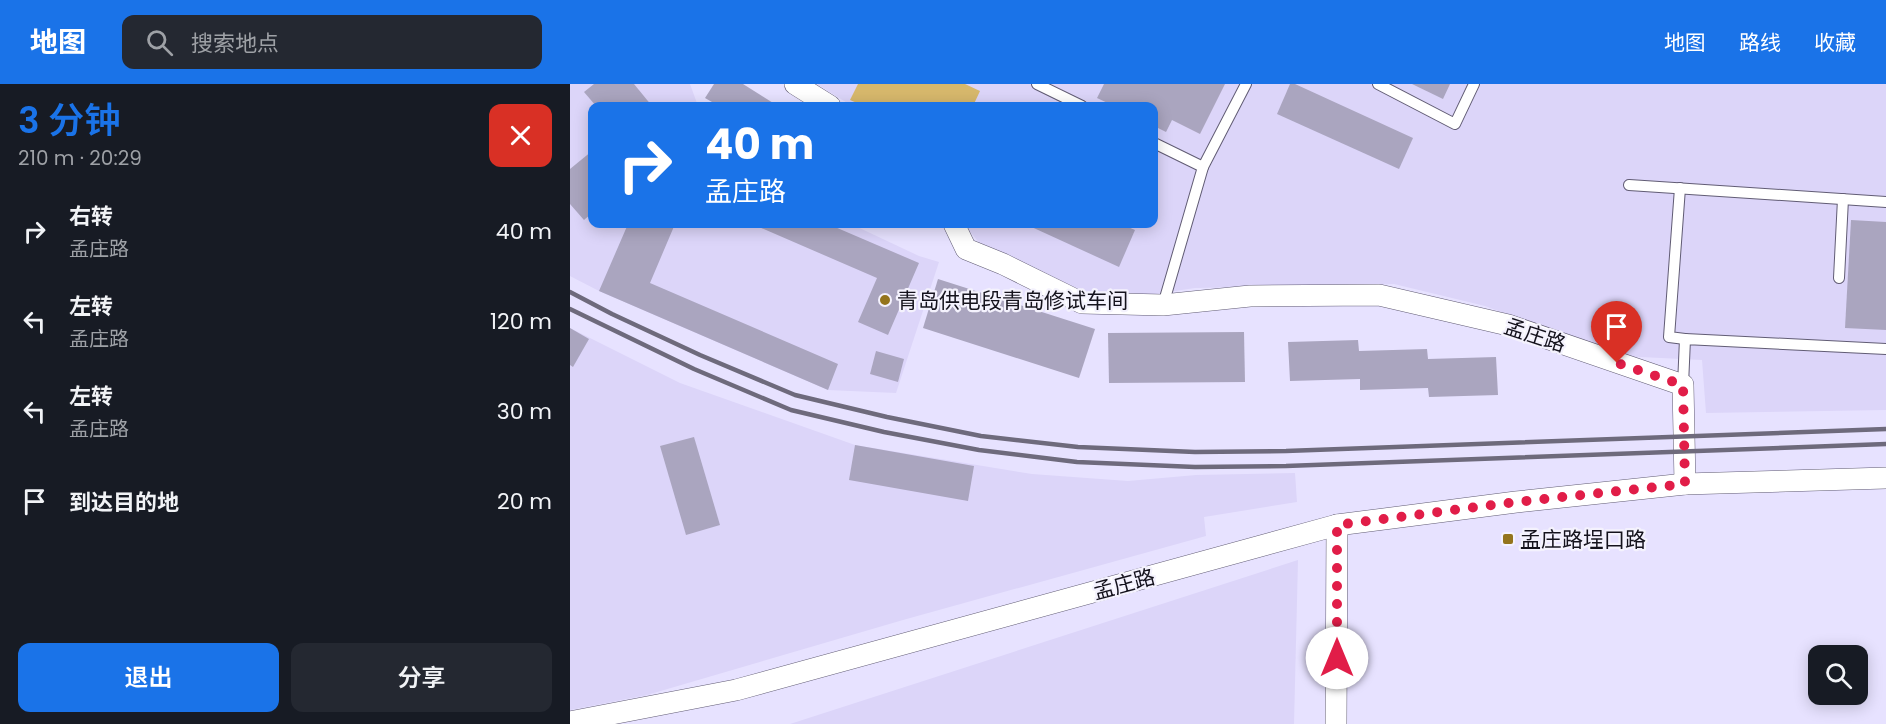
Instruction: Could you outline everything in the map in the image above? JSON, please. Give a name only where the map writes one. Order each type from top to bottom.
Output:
[{"type":"street","points":[[795,84],[824,102]]},
{"type":"street","name":"孟庄路","points":[[956,228],[966,249],[1004,264],[1082,303],[1163,305],[1250,296],[1378,295],[1508,325],[1683,385]]},
{"type":"street","points":[[1683,385],[1685,484]]},
{"type":"street","name":"孟庄路","points":[[570,722],[736,690],[1337,525],[1516,502],[1685,484],[1886,478]]},
{"type":"street","points":[[1336,724],[1337,525]]},
{"type":"lane","points":[[1037,84],[1074,102]]},
{"type":"lane","points":[[1163,305],[1203,167],[1246,84]]},
{"type":"lane","points":[[1378,84],[1455,124],[1474,84]]},
{"type":"lane","points":[[1158,145],[1203,167]]},
{"type":"lane","points":[[1629,185],[1886,202]]},
{"type":"lane","points":[[1680,188],[1669,337],[1886,349]]},
{"type":"lane","points":[[1839,278],[1843,199]]},
{"type":"lane","points":[[1683,385],[1685,339]]},
{"type":"shaded area","points":[[570,84],[690,84],[697,102],[588,102],[588,228],[860,228],[919,256],[939,262],[896,393],[828,390],[599,291],[570,276]]},
{"type":"shaded area","points":[[817,84],[1886,84],[1886,410],[1706,413],[1702,360],[1620,356],[1485,306],[1394,284],[1195,288],[1142,296],[1097,296],[985,250],[967,228],[1158,228],[1158,102],[846,102]]},
{"type":"shaded area","points":[[858,84],[965,84],[980,91],[975,102],[855,102],[850,100]]},
{"type":"shaded area","points":[[570,328],[680,383],[855,445],[1032,474],[1128,481],[1196,475],[1295,473],[1297,502],[1204,517],[1206,536],[903,620],[647,695],[570,710]]},
{"type":"shaded area","points":[[1298,560],[1294,724],[790,724]]},
{"type":"building","points":[[594,84],[634,84],[649,102],[593,102],[584,92]]},
{"type":"building","points":[[714,84],[743,84],[772,102],[712,102],[705,98]]},
{"type":"building","points":[[1104,84],[1225,84],[1200,134],[1172,120],[1166,132],[1158,128],[1158,102],[1106,102],[1097,98]]},
{"type":"building","points":[[1290,84],[1295,84],[1413,138],[1399,169],[1277,114]]},
{"type":"building","points":[[1412,84],[1450,84],[1443,99]]},
{"type":"building","points":[[588,154],[588,216],[584,220],[570,204],[570,169]]},
{"type":"building","points":[[1851,220],[1886,222],[1886,330],[1845,328]]},
{"type":"building","points":[[626,228],[673,228],[650,283],[838,364],[828,390],[599,291]]},
{"type":"building","name":"青岛供电段青岛修试车间","points":[[761,228],[837,228],[919,263],[888,335],[858,322],[877,278]]},
{"type":"building","points":[[1034,228],[1130,228],[1135,230],[1119,267]]},
{"type":"building","points":[[938,279],[1095,329],[1079,378],[923,328]]},
{"type":"building","points":[[570,328],[589,339],[573,367],[570,365]]},
{"type":"building","points":[[1244,332],[1245,382],[1109,383],[1108,333]]},
{"type":"building","points":[[1358,340],[1359,351],[1427,349],[1428,359],[1496,357],[1498,395],[1429,397],[1428,388],[1360,390],[1360,379],[1290,381],[1288,342]]},
{"type":"building","points":[[876,351],[904,359],[898,382],[870,374]]},
{"type":"building","points":[[694,437],[720,525],[686,535],[660,446]]},
{"type":"building","points":[[855,445],[974,466],[968,501],[849,480]]},
{"type":"railway","points":[[570,292],[700,355],[795,395],[981,436],[1078,447],[1195,452],[1286,451],[1886,429]]},
{"type":"railway","points":[[570,309],[694,369],[791,410],[884,432],[979,450],[1077,462],[1195,467],[1286,466],[1886,444]]},
{"type":"place","name":"青岛供电段青岛修试车间","points":[[885,300]]},
{"type":"place","name":"孟庄路埕口路","points":[[1508,539]]},
{"type":"route","points":[[1337,658],[1337,525],[1516,502],[1685,484],[1683,385],[1617,363]]}]
